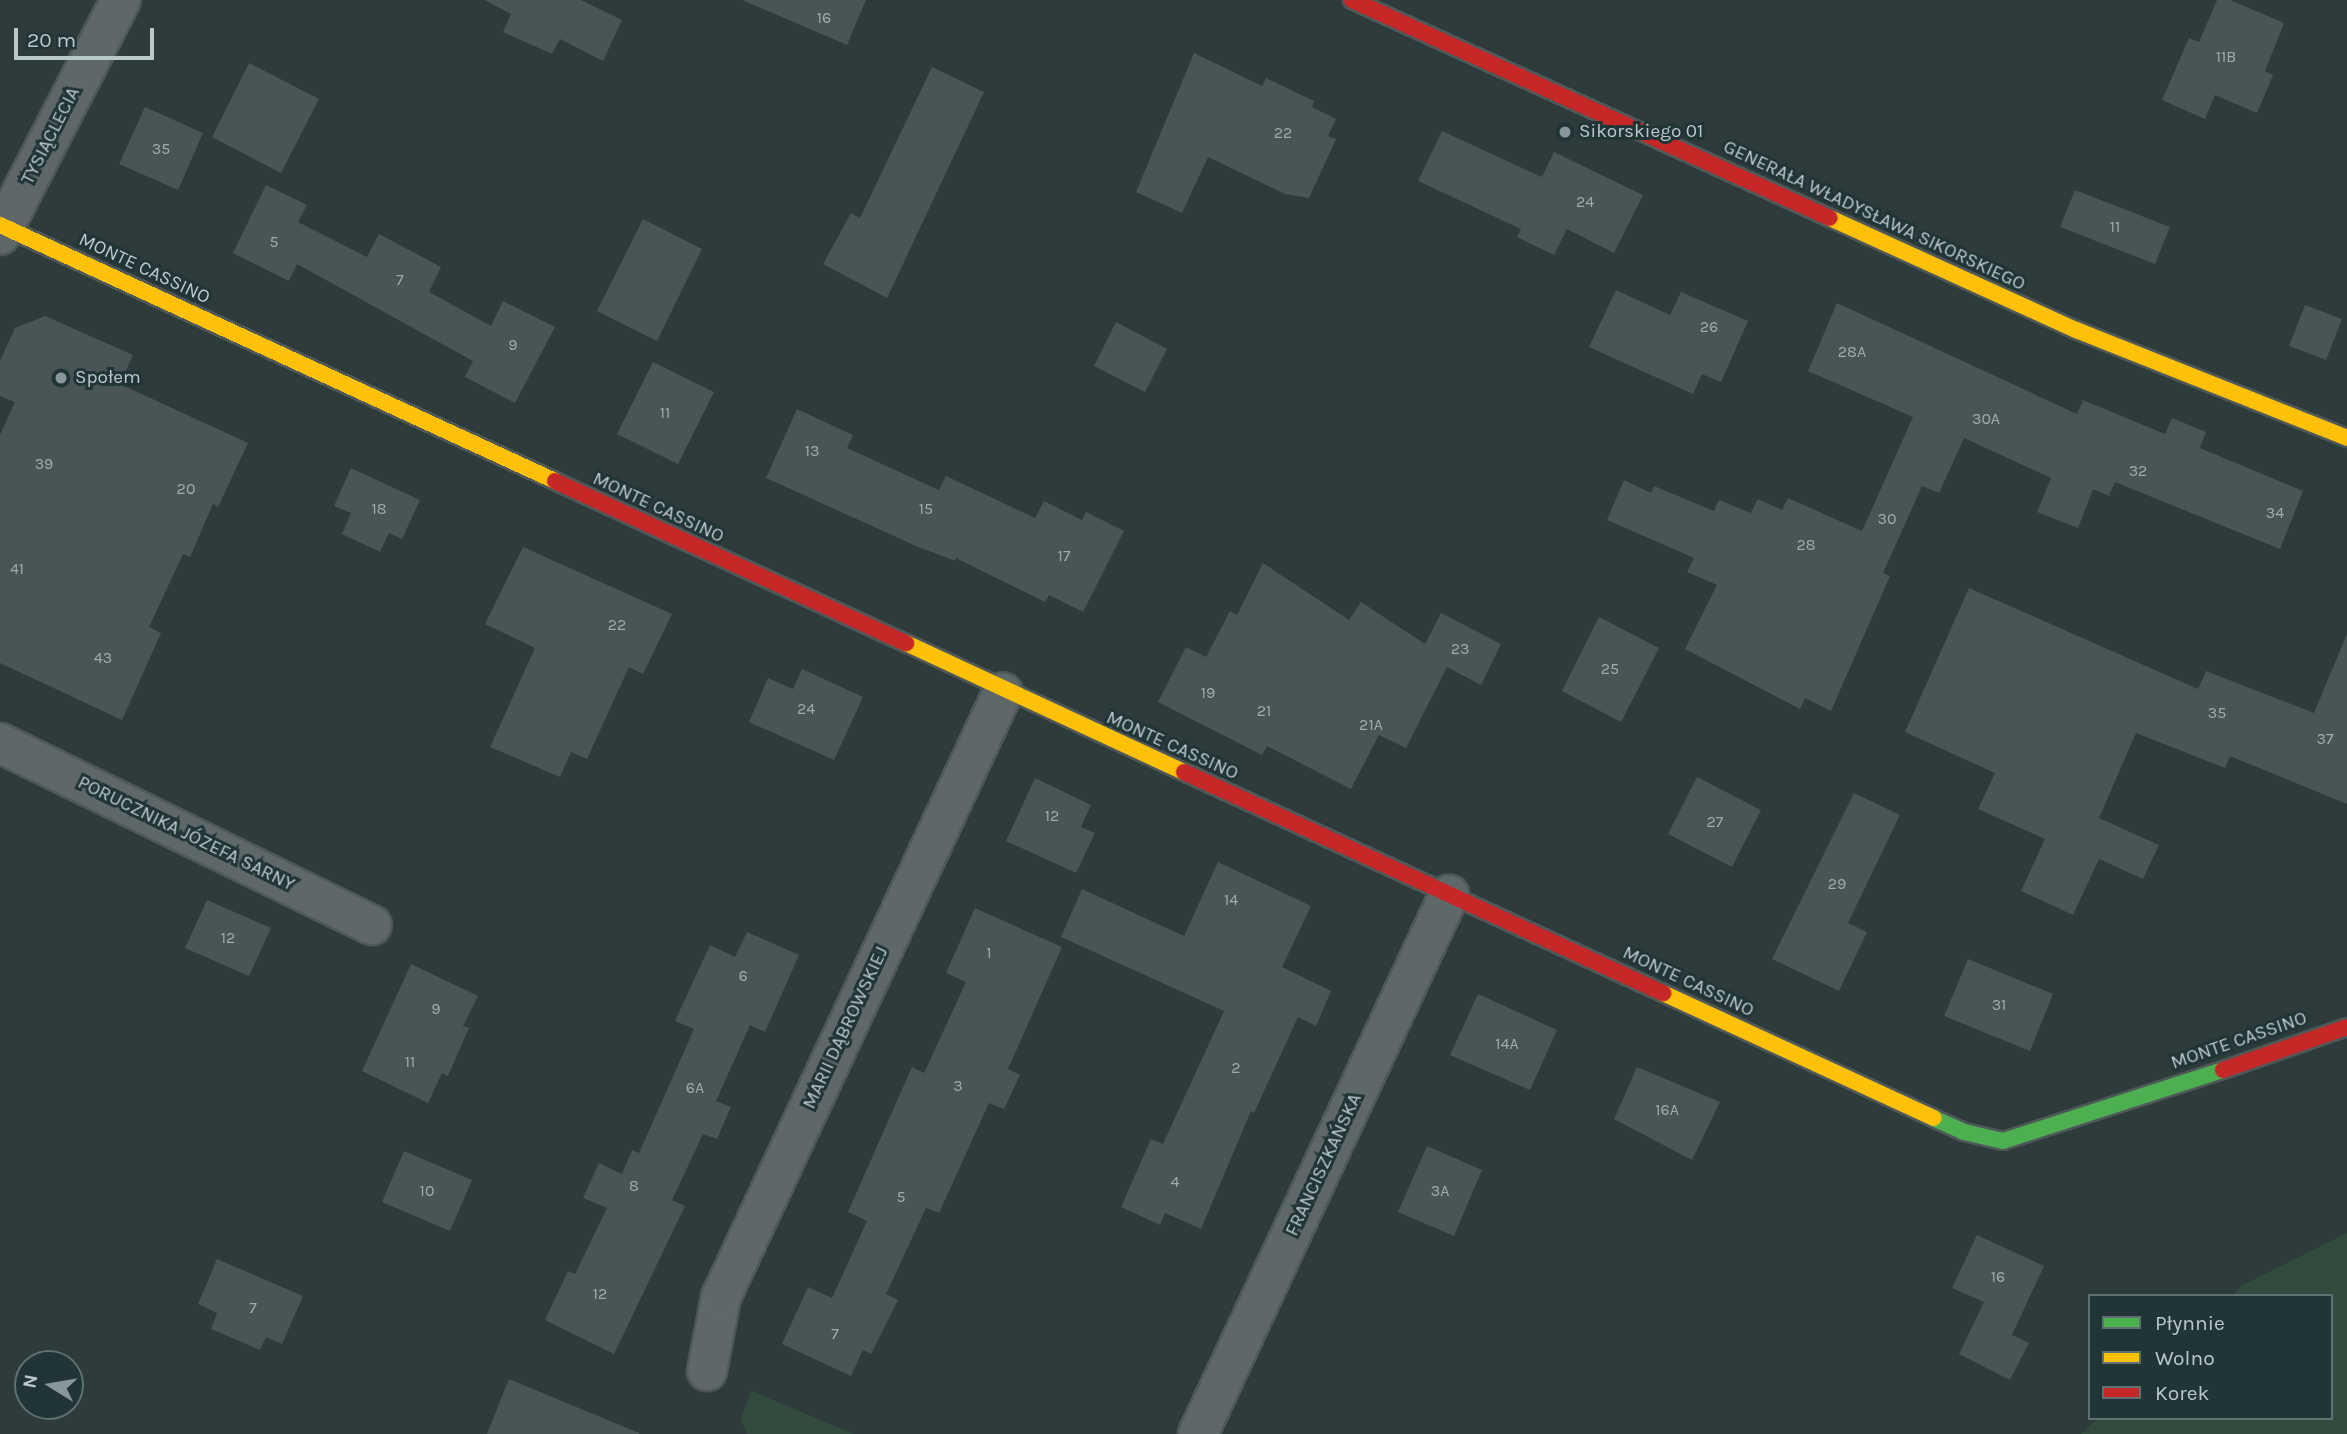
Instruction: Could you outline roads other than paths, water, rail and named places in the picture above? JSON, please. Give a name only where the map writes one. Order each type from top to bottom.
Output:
[{"type":"street","name":"TYSIĄCLECIA","points":[[1,229],[121,0]]},
{"type":"street","name":"GENERAŁA WŁADYSŁAWA SIKORSKIEGO","points":[[1352,0],[2076,330],[2347,438]]},
{"type":"street","name":"MONTE CASSINO","points":[[1,229],[1964,1132],[2003,1140],[2039,1133],[2347,1027]]},
{"type":"street","name":"MARII DĄBROWSKIEJ","points":[[707,1371],[721,1297],[1003,692]]},
{"type":"street","name":"PORUCZNIKA JÓZEFA SARNY","points":[[0,743],[372,925]]},
{"type":"street","name":"FRANCISZKAŃSKA","points":[[1198,1434],[1449,895]]},
{"type":"place","name":"Sikorskiego 01","points":[[1565,132]]},
{"type":"place","name":"Społem","points":[[61,378]]}]
